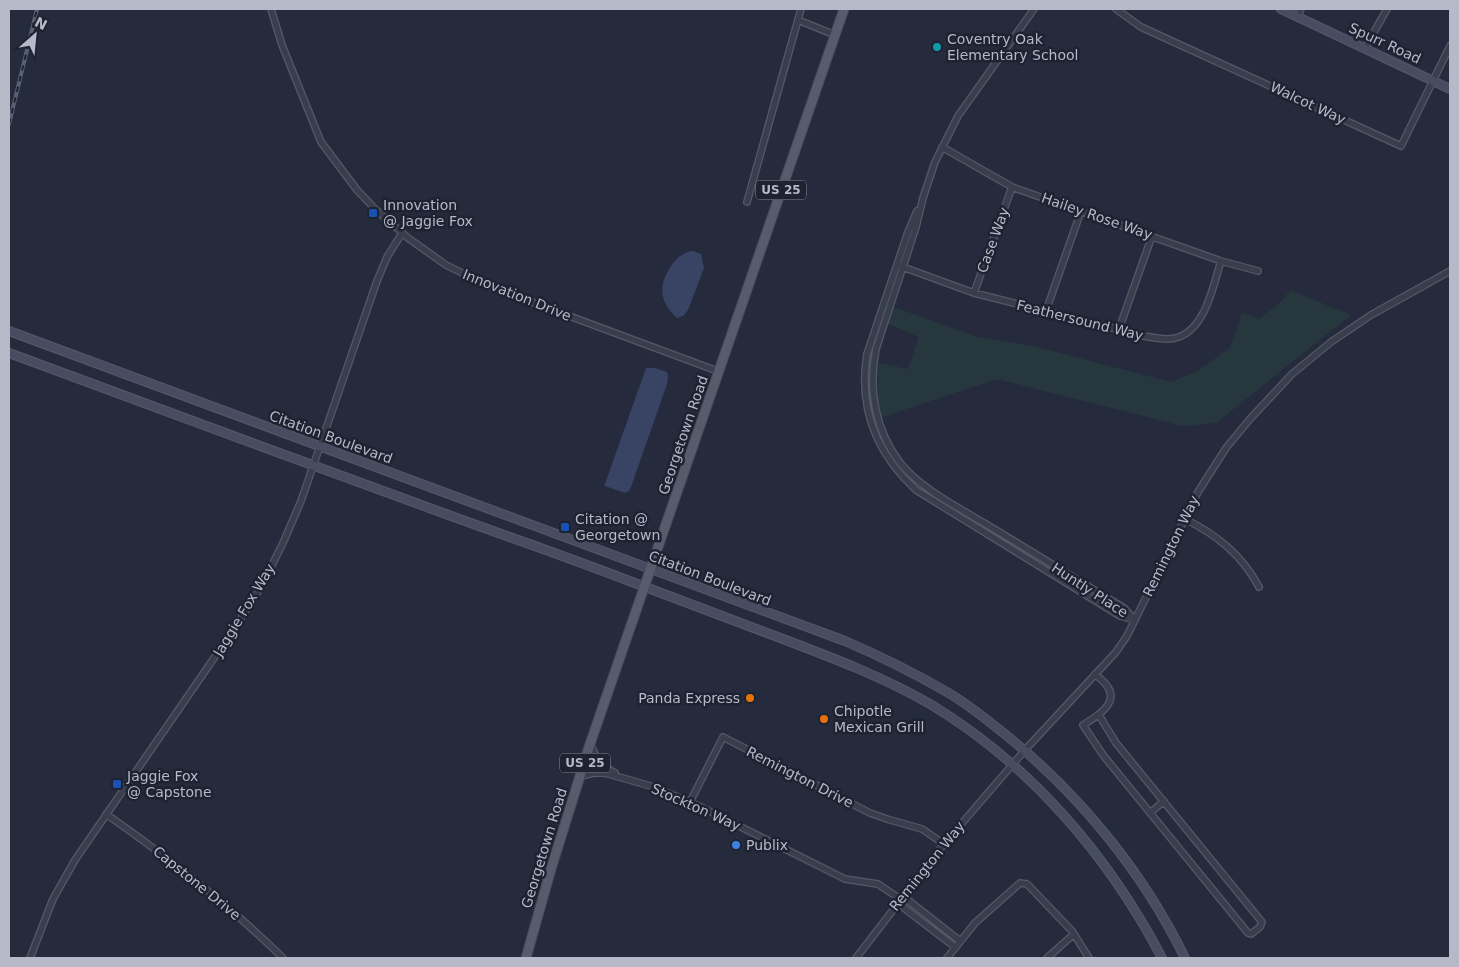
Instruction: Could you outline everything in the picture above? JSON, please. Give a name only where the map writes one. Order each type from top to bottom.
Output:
[{"type":"main road","name":"Georgetown Road","points":[[526,958],[590,744],[844,9]]},
{"type":"main road","name":"Spurr Road","points":[[1281,9],[1299,12],[1365,48],[1433,79],[1450,89]]},
{"type":"main road","name":"Citation Boulevard","points":[[9,331],[845,641],[877,655],[948,692],[1025,750],[1081,805],[1122,856],[1162,916],[1185,958]]},
{"type":"main road","points":[[9,353],[548,550],[878,677],[930,705],[969,731],[1013,765],[1055,806],[1090,846],[1127,897],[1162,958]]},
{"type":"street","name":"Innovation Drive","points":[[271,9],[282,45],[321,142],[357,190],[402,233],[446,265],[491,286],[720,372]]},
{"type":"street","points":[[747,202],[801,9]]},
{"type":"street","name":"Huntly Place","points":[[1034,9],[958,116],[929,176],[923,198],[908,232],[900,266],[871,338],[864,367],[864,390],[871,425],[887,459],[916,490],[1120,616],[1135,620]]},
{"type":"street","name":"Walcot Way","points":[[1116,9],[1140,27],[1401,146],[1450,46]]},
{"type":"street","points":[[1365,48],[1387,9]]},
{"type":"street","points":[[798,20],[835,34]]},
{"type":"street","name":"Hailey Rose Way","points":[[942,147],[1012,186],[1221,261],[1258,271]]},
{"type":"street","name":"Case Way","points":[[974,293],[1012,186]]},
{"type":"street","points":[[1046,311],[1081,211]]},
{"type":"street","name":"Jaggie Fox Way","points":[[30,958],[61,882],[252,603],[289,530],[314,466],[376,281],[387,257],[402,233]]},
{"type":"street","points":[[1119,329],[1152,236]]},
{"type":"street","name":"Feathersound Way","points":[[900,266],[974,293],[1144,336],[1164,339],[1178,338],[1192,330],[1201,319],[1221,261]]},
{"type":"street","name":"Remington Way","points":[[856,958],[944,844],[1025,750],[1116,652],[1127,636],[1198,492],[1226,448],[1292,374],[1331,342],[1371,315],[1450,271]]},
{"type":"street","points":[[1185,519],[1206,529],[1223,542],[1238,556],[1260,586]]},
{"type":"street","points":[[1095,674],[1108,686],[1111,696],[1108,704],[1099,715],[1083,725],[1103,755],[1248,933],[1252,934],[1260,927],[1262,922],[1116,743],[1099,715]]},
{"type":"street","name":"Remington Drive","points":[[690,802],[723,737],[870,813],[887,820],[922,829],[944,844]]},
{"type":"street","name":"Stockton Way","points":[[590,744],[600,764],[606,769],[626,778]]},
{"type":"street","name":"Stockton Way","points":[[580,776],[605,773],[654,787],[690,802],[845,879],[878,884],[900,899],[909,901],[960,941]]},
{"type":"street","points":[[1150,813],[1164,801]]},
{"type":"street","name":"Capstone Drive","points":[[106,814],[156,849],[224,902],[283,958]]},
{"type":"street","points":[[947,958],[980,919],[1023,882],[1074,934],[1089,958]]},
{"type":"street","name":"Stockton Way","points":[[900,899],[904,908],[955,947]]},
{"type":"street","points":[[1047,958],[1074,934]]},
{"type":"shaded area","points":[[1290,290],[1351,315],[1216,423],[1182,426],[997,379],[879,418],[877,363],[908,369],[919,337],[888,324],[894,307],[977,337],[1033,346],[1171,382],[1196,372],[1230,348],[1242,313],[1259,319],[1283,300]]},
{"type":"water","points":[[693,251],[701,254],[704,268],[688,310],[683,316],[677,318],[664,300],[662,287],[671,266],[683,254]]},
{"type":"water","points":[[646,368],[655,368],[667,372],[667,384],[631,487],[625,493],[605,486],[605,484]]},
{"type":"railway","points":[[9,124],[37,9]]},
{"type":"place","name":"Coventry Oak Elementary School","points":[[937,47]]},
{"type":"place","name":"Innovation @ Jaggie Fox","points":[[373,213]]},
{"type":"place","name":"Citation @ Georgetown","points":[[565,527]]},
{"type":"place","name":"Panda Express","points":[[750,698]]},
{"type":"place","name":"Chipotle Mexican Grill","points":[[824,719]]},
{"type":"place","name":"Jaggie Fox @ Capstone","points":[[117,784]]},
{"type":"place","name":"Publix","points":[[736,845]]}]
